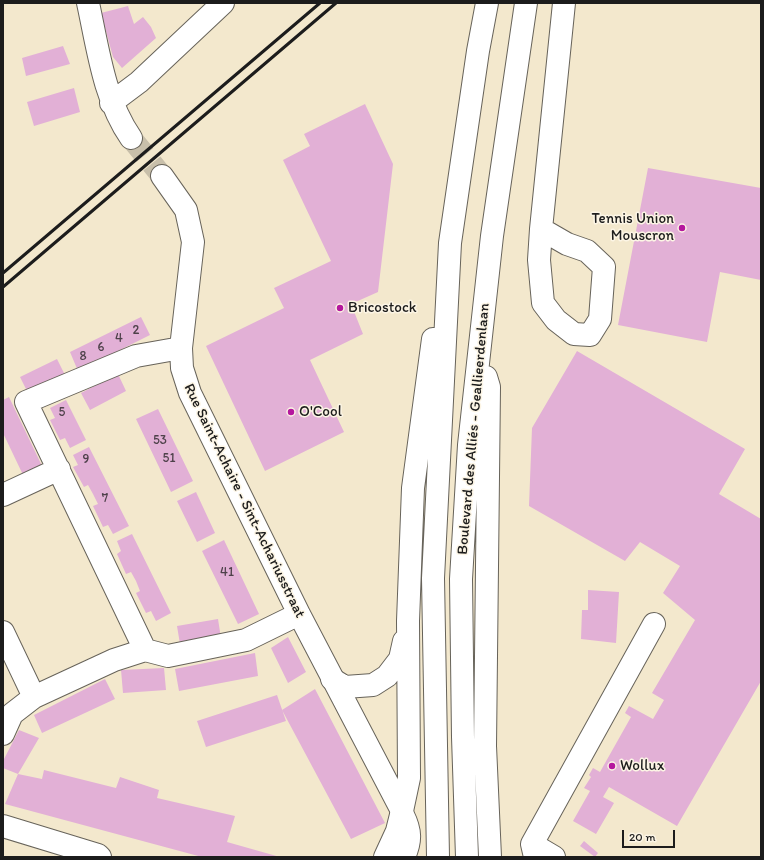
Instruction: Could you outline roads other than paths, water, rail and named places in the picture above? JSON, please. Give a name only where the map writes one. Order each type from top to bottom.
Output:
[{"type":"main road","points":[[88,3],[111,103],[120,122],[131,138]]},
{"type":"main road","points":[[111,103],[139,82],[223,3]]},
{"type":"main road","name":"Boulevard des Alliés - Geallieerdenlaan","points":[[438,857],[433,578],[450,244],[478,51],[487,3]]},
{"type":"main road","name":"Boulevard des Alliés - Geallieerdenlaan","points":[[467,857],[462,737],[461,579],[469,445],[492,236],[526,3]]},
{"type":"main road","points":[[541,229],[566,244],[587,251],[604,267],[600,319],[590,335],[574,334],[556,320],[543,303],[539,260],[541,229],[564,3]]},
{"type":"main road","name":"Rue Saint-Achaire - Sint-Achariusstraat","points":[[162,176],[186,210],[193,242],[181,348],[182,368],[190,393],[299,614],[409,827],[410,838],[404,857]]},
{"type":"main road","points":[[385,857],[398,831],[409,778],[408,620],[413,488],[431,350],[450,244]]},
{"type":"main road","points":[[145,650],[26,402],[136,356],[181,348]]},
{"type":"main road","points":[[479,348],[489,387],[485,746],[490,857]]},
{"type":"main road","points":[[3,495],[59,469]]},
{"type":"main road","points":[[3,734],[12,714],[34,697],[114,660],[145,650],[168,656],[246,640],[299,614]]},
{"type":"main road","points":[[332,679],[345,687],[373,685],[387,676],[400,660],[408,620]]},
{"type":"main road","points":[[554,857],[533,850],[654,624]]},
{"type":"main road","points":[[3,632],[34,697]]},
{"type":"main road","points":[[3,826],[98,855],[100,857]]},
{"type":"tunnel","points":[[131,138],[162,176]]},
{"type":"railway","points":[[3,273],[320,3]]},
{"type":"railway","points":[[3,287],[336,3]]},
{"type":"place","name":"Tennis Union Mouscron","points":[[682,228]]},
{"type":"place","name":"Bricostock","points":[[340,308]]},
{"type":"place","name":"O'Cool","points":[[291,412]]},
{"type":"place","name":"Wollux","points":[[612,766]]}]
